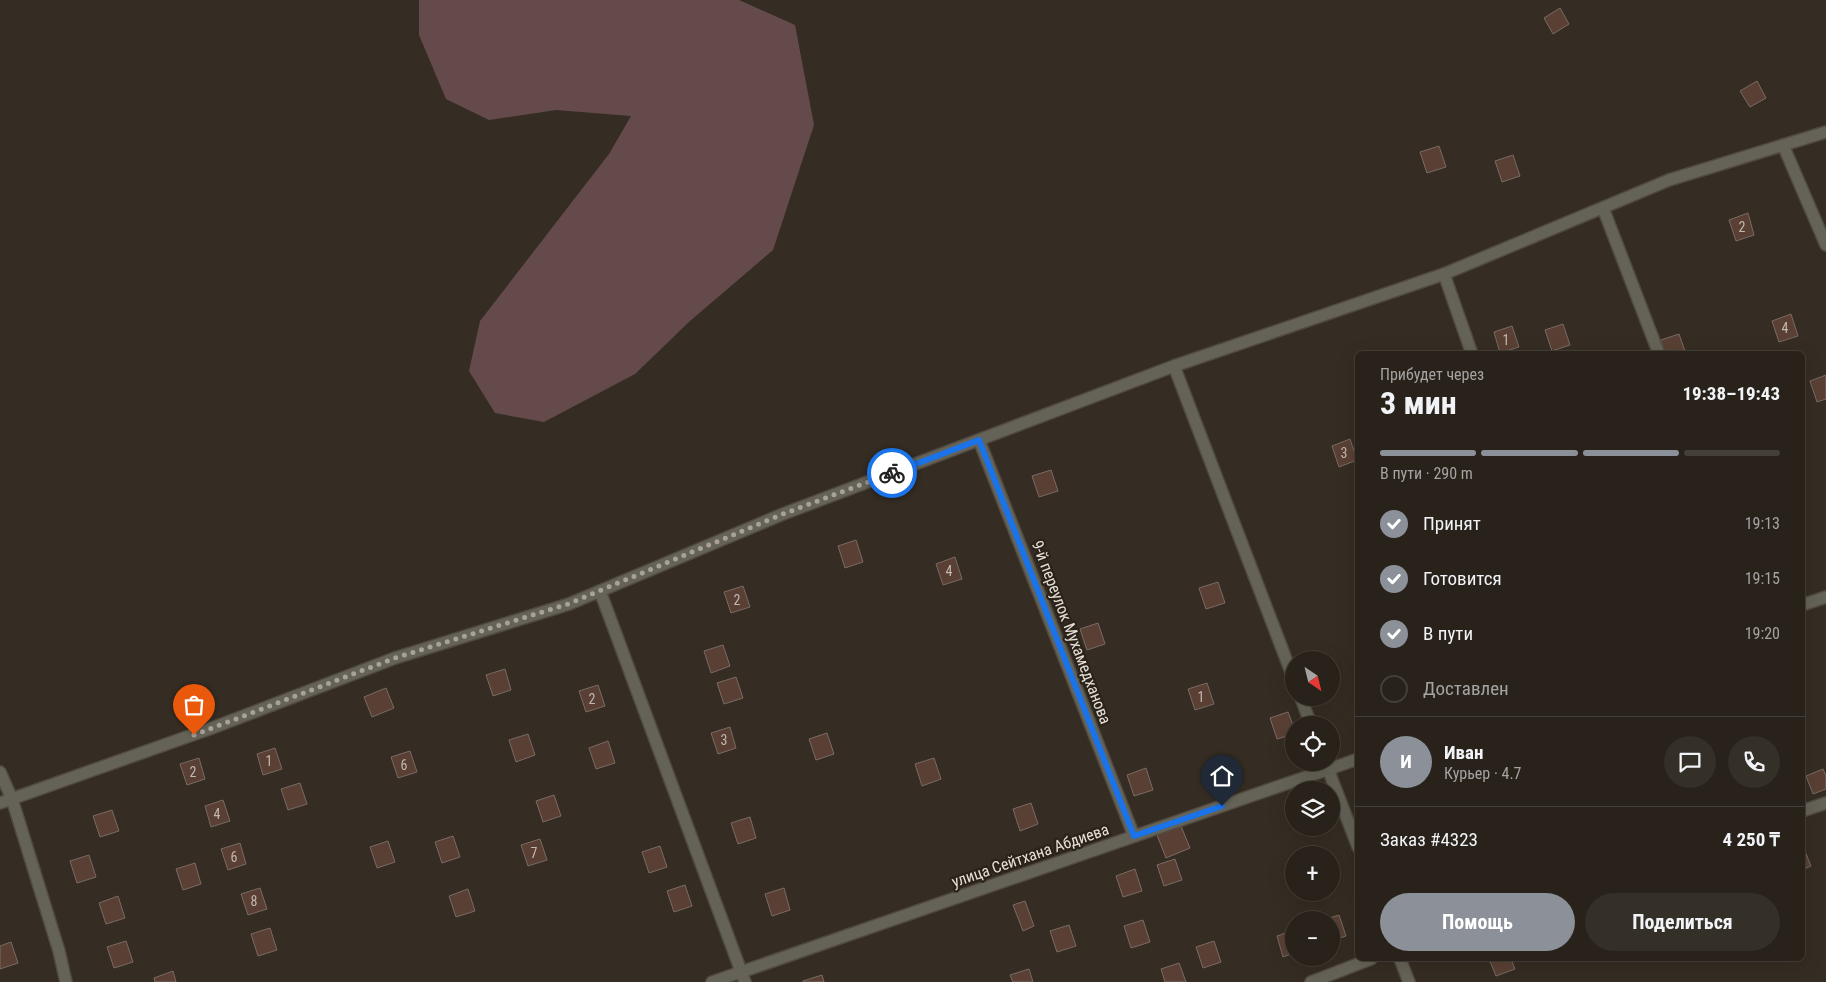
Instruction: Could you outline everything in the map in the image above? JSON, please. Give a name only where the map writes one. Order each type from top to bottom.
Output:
[{"type":"street","points":[[0,803],[212,728],[395,658],[568,604],[783,514],[1174,366],[1444,274],[1669,180],[1826,132]]},
{"type":"street","points":[[1783,145],[1826,245]]},
{"type":"street","points":[[1604,208],[1658,351]]},
{"type":"street","points":[[1444,274],[1471,351]]},
{"type":"street","points":[[1174,366],[1285,656]]},
{"type":"street","name":"9-й переулок Мухамедханова","points":[[979,440],[1134,836]]},
{"type":"street","points":[[600,591],[743,977]]},
{"type":"street","points":[[1805,604],[1826,597]]},
{"type":"street","name":"улица Сейтхана Абдиева","points":[[1340,763],[1355,760]]},
{"type":"street","name":"улица Сейтхана Абдиева","points":[[712,982],[743,977],[1313,771]]},
{"type":"street","points":[[1329,771],[1355,838]]},
{"type":"street","points":[[0,772],[12,799],[66,982]]},
{"type":"street","points":[[1805,810],[1826,803]]},
{"type":"street","points":[[1311,982],[1366,961]]},
{"type":"street","points":[[1401,961],[1409,982]]},
{"type":"shaded area","points":[[419,0],[739,0],[795,25],[814,125],[773,250],[690,321],[635,374],[544,422],[495,413],[469,371],[480,321],[609,154],[631,116],[556,110],[489,120],[446,99],[419,35]]},
{"type":"building","points":[[1560,8],[1569,24],[1553,34],[1544,18]]},
{"type":"building","points":[[1757,81],[1766,98],[1750,107],[1740,91]]},
{"type":"building","points":[[1439,146],[1446,167],[1427,173],[1420,152]]},
{"type":"building","points":[[1513,155],[1520,176],[1502,182],[1495,161]]},
{"type":"building","points":[[1748,213],[1754,235],[1736,241],[1729,220]]},
{"type":"building","points":[[1791,314],[1798,336],[1779,342],[1772,321]]},
{"type":"building","points":[[1563,324],[1570,345],[1552,351],[1545,330]]},
{"type":"building","points":[[1512,326],[1519,347],[1499,351],[1494,332]]},
{"type":"building","points":[[1679,334],[1685,351],[1664,351],[1661,340]]},
{"type":"building","points":[[1826,375],[1826,399],[1817,402],[1810,381]]},
{"type":"building","points":[[1350,439],[1355,454],[1355,461],[1339,467],[1332,446]]},
{"type":"building","points":[[1051,470],[1058,491],[1039,497],[1032,476]]},
{"type":"building","points":[[856,540],[863,562],[845,568],[838,546]]},
{"type":"building","points":[[955,557],[962,579],[943,585],[936,564]]},
{"type":"building","points":[[1218,582],[1225,603],[1206,609],[1199,588]]},
{"type":"building","points":[[743,586],[750,607],[731,613],[724,592]]},
{"type":"building","points":[[1098,623],[1105,644],[1087,650],[1080,629]]},
{"type":"building","points":[[723,645],[730,666],[711,673],[704,651]]},
{"type":"building","points":[[505,669],[511,690],[493,696],[486,675]]},
{"type":"building","points":[[736,677],[743,698],[724,704],[717,683]]},
{"type":"building","points":[[1207,683],[1214,704],[1195,710],[1188,689]]},
{"type":"building","points":[[598,685],[605,706],[586,712],[579,691]]},
{"type":"building","points":[[386,688],[394,708],[372,717],[364,697]]},
{"type":"building","points":[[1288,712],[1290,716],[1285,716],[1285,737],[1277,739],[1270,718]]},
{"type":"building","points":[[730,727],[736,748],[718,754],[711,733]]},
{"type":"building","points":[[827,733],[834,754],[816,760],[809,739]]},
{"type":"building","points":[[528,734],[535,755],[516,762],[509,740]]},
{"type":"building","points":[[608,741],[615,763],[596,769],[589,748]]},
{"type":"building","points":[[275,748],[282,769],[263,775],[257,754]]},
{"type":"building","points":[[410,751],[417,772],[398,778],[391,757]]},
{"type":"building","points":[[199,758],[205,779],[187,785],[180,764]]},
{"type":"building","points":[[934,758],[941,779],[922,786],[915,764]]},
{"type":"building","points":[[1146,768],[1153,790],[1134,796],[1127,775]]},
{"type":"building","points":[[1823,769],[1826,776],[1826,789],[1813,794],[1806,776]]},
{"type":"building","points":[[300,783],[307,804],[288,810],[281,789]]},
{"type":"building","points":[[554,795],[561,816],[543,822],[536,801]]},
{"type":"building","points":[[223,800],[230,821],[211,827],[205,806]]},
{"type":"building","points":[[1031,803],[1038,824],[1020,831],[1013,809]]},
{"type":"building","points":[[112,810],[119,831],[100,837],[93,816]]},
{"type":"building","points":[[750,817],[756,838],[738,844],[731,823]]},
{"type":"building","points":[[1181,826],[1190,848],[1166,858],[1157,835]]},
{"type":"building","points":[[453,836],[460,857],[442,863],[435,842]]},
{"type":"building","points":[[540,839],[547,860],[528,866],[521,845]]},
{"type":"building","points":[[388,841],[395,862],[377,868],[370,847]]},
{"type":"building","points":[[240,843],[246,864],[228,870],[221,849]]},
{"type":"building","points":[[660,846],[667,867],[649,873],[642,852]]},
{"type":"building","points":[[1805,851],[1811,866],[1805,869]]},
{"type":"building","points":[[89,855],[96,877],[77,883],[70,861]]},
{"type":"building","points":[[1175,859],[1182,880],[1164,886],[1157,865]]},
{"type":"building","points":[[195,863],[201,884],[183,890],[176,869]]},
{"type":"building","points":[[1135,869],[1142,891],[1123,897],[1116,876]]},
{"type":"building","points":[[685,885],[692,906],[674,912],[667,891]]},
{"type":"building","points":[[260,888],[267,909],[248,915],[241,894]]},
{"type":"building","points":[[784,888],[790,910],[772,916],[765,894]]},
{"type":"building","points":[[468,889],[475,911],[456,917],[449,896]]},
{"type":"building","points":[[118,896],[125,918],[106,924],[99,903]]},
{"type":"building","points":[[1025,901],[1034,926],[1023,931],[1013,905]]},
{"type":"building","points":[[1340,918],[1346,936],[1340,938]]},
{"type":"building","points":[[1143,920],[1150,942],[1131,948],[1124,926]]},
{"type":"building","points":[[1069,925],[1076,946],[1057,952],[1050,931]]},
{"type":"building","points":[[270,928],[277,950],[258,956],[251,934]]},
{"type":"building","points":[[1285,933],[1285,956],[1283,957],[1277,936]]},
{"type":"building","points":[[126,941],[133,962],[114,968],[107,947]]},
{"type":"building","points":[[1214,941],[1221,962],[1203,968],[1196,947]]},
{"type":"building","points":[[11,942],[18,963],[0,969],[0,946]]},
{"type":"building","points":[[1490,961],[1512,961],[1515,969],[1496,976]]},
{"type":"building","points":[[1179,963],[1186,982],[1165,982],[1161,969]]},
{"type":"building","points":[[1029,969],[1033,982],[1013,982],[1010,975]]},
{"type":"building","points":[[173,971],[176,982],[155,982],[154,978]]},
{"type":"building","points":[[822,975],[824,982],[803,982],[803,981]]},
{"type":"way so far","points":[[194,735],[395,658],[568,604],[783,514],[892,473]]},
{"type":"route","points":[[892,473],[979,440],[1134,836],[1222,806]]}]
